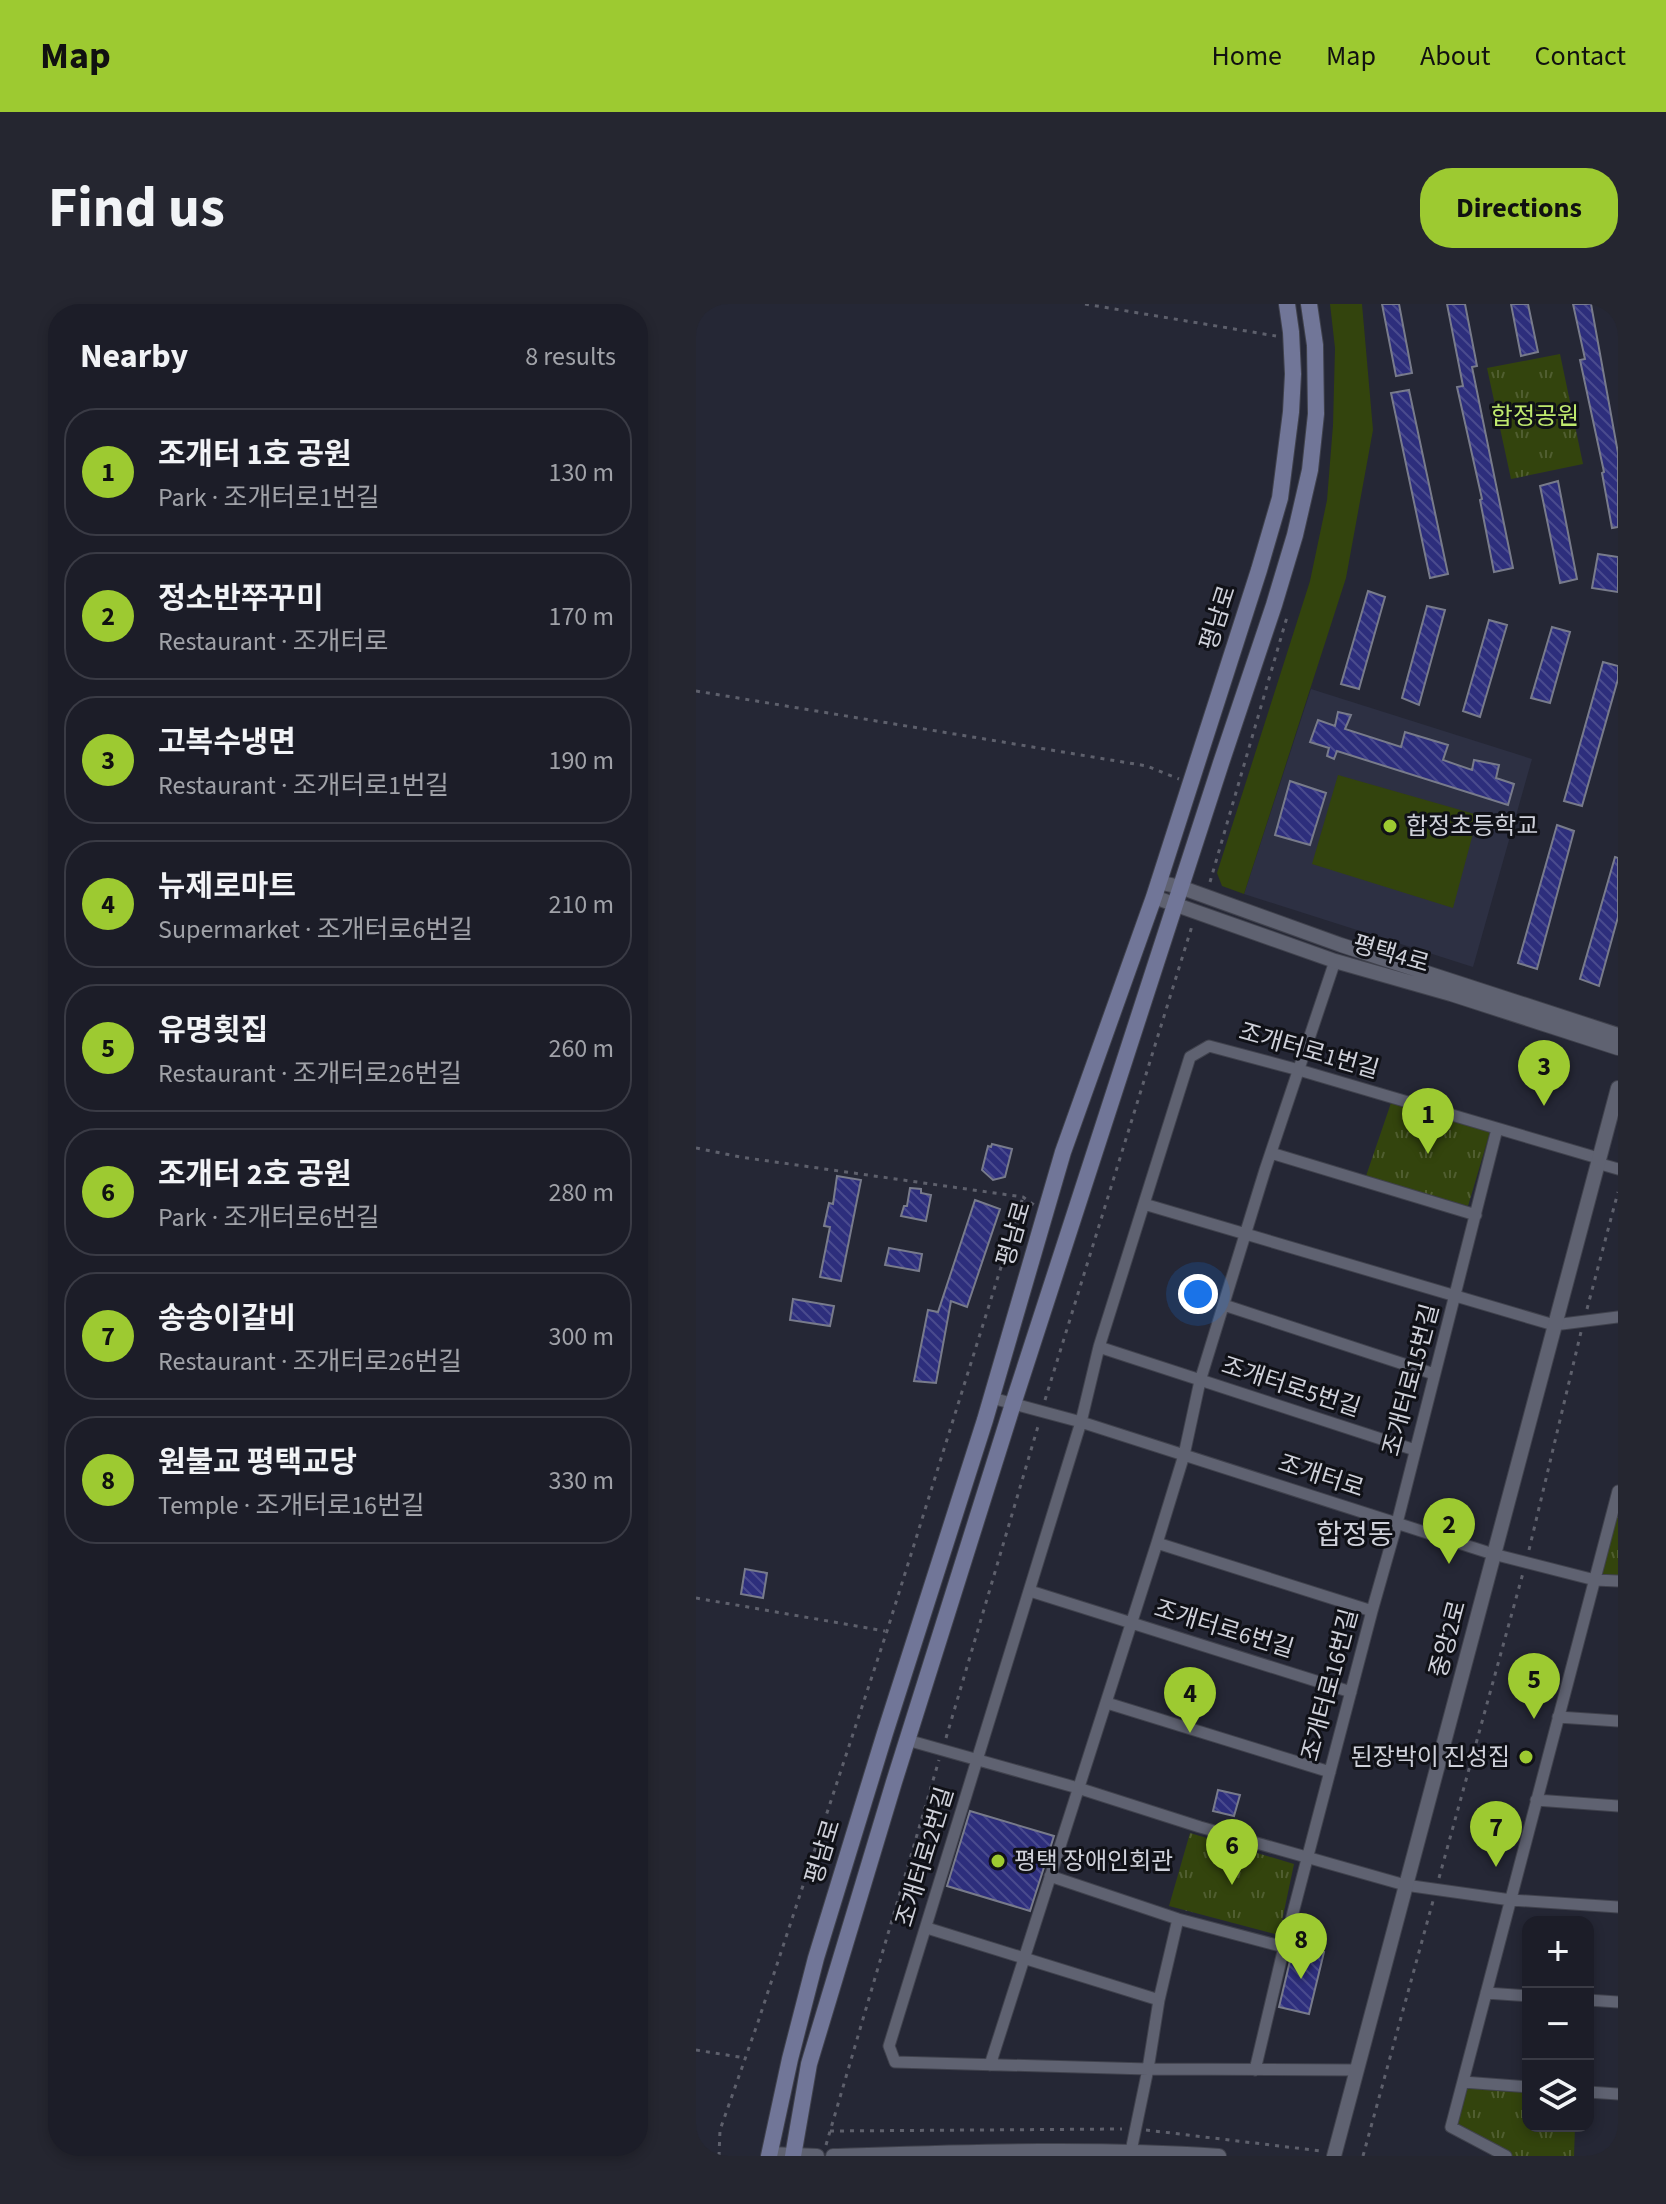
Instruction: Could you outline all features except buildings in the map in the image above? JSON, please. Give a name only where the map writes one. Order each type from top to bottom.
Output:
[{"type":"main road","name":"평남로","points":[[770,2155],[816,1958],[992,1398],[1063,1152],[1156,889],[1280,498],[1291,412],[1292,338],[1287,304]]},
{"type":"main road","name":"평남로","points":[[793,2156],[809,2064],[907,1740],[1295,535],[1310,470],[1316,414],[1315,358],[1309,304]]},
{"type":"street","name":"평택4로","points":[[1156,889],[1178,895],[1206,897],[1341,945],[1618,1035]]},
{"type":"street","name":"평택4로","points":[[1178,895],[1196,911],[1335,961],[1451,994],[1618,1048]]},
{"type":"street","name":"조개터로5번길","points":[[1184,1455],[1200,1381],[1335,961]]},
{"type":"street","name":"조개터로1번길","points":[[1081,1422],[1099,1347],[1190,1057],[1209,1046],[1497,1129],[1618,1169]]},
{"type":"street","name":"중앙2로","points":[[1334,2154],[1618,1088]]},
{"type":"street","name":"조개터로15번길","points":[[1397,1523],[1497,1129]]},
{"type":"street","points":[[1271,1153],[1476,1215]]},
{"type":"street","points":[[1144,1204],[1456,1294]]},
{"type":"street","name":"조개터로15번길","points":[[1456,1294],[1554,1325]]},
{"type":"street","points":[[1224,1305],[1434,1374]]},
{"type":"street","points":[[1554,1325],[1618,1317]]},
{"type":"street","name":"조개터로5번길","points":[[1099,1347],[1415,1450]]},
{"type":"street","name":"조개터로","points":[[992,1398],[1081,1422],[1493,1554],[1595,1580],[1618,1581]]},
{"type":"street","name":"조개터로2번길","points":[[1081,1422],[889,2046],[895,2062],[1148,2069],[1356,2070]]},
{"type":"street","name":"조개터로6번길","points":[[990,2065],[1184,1455]]},
{"type":"street","points":[[1506,2156],[1451,2127],[1618,1491]]},
{"type":"street","name":"조개터로16번길","points":[[1255,2070],[1284,1947],[1397,1523]]},
{"type":"street","points":[[1157,1543],[1372,1611]]},
{"type":"street","name":"조개터로6번길","points":[[1030,1591],[1351,1692]]},
{"type":"street","points":[[1107,1703],[1330,1772]]},
{"type":"street","points":[[1558,1717],[1618,1721]]},
{"type":"street","points":[[907,1740],[1405,1885],[1511,1900],[1618,1907]]},
{"type":"street","points":[[1536,1800],[1618,1806]]},
{"type":"street","points":[[1050,1876],[1178,1919],[1284,1947]]},
{"type":"street","points":[[1131,2151],[1159,2000],[1178,1919]]},
{"type":"street","points":[[927,1928],[1159,2000]]},
{"type":"street","points":[[1486,1993],[1522,1996]]},
{"type":"street","points":[[1594,2000],[1618,2002]]},
{"type":"street","points":[[1463,2082],[1522,2087]]},
{"type":"street","points":[[1594,2092],[1618,2094]]},
{"type":"street","points":[[833,2156],[1032,2150],[1219,2156]]},
{"type":"street","name":"평남로","points":[[770,2155],[817,2156]]},
{"type":"path","points":[[1085,304],[1292,338]]},
{"type":"path","points":[[1206,897],[1288,614]]},
{"type":"path","points":[[696,691],[1147,766],[1190,784]]},
{"type":"path","points":[[823,2156],[1042,1412],[1196,911]]},
{"type":"path","points":[[696,1148],[1023,1197],[1045,1214]]},
{"type":"path","points":[[1363,2156],[1526,1562],[1618,1192]]},
{"type":"path","points":[[719,2156],[720,2130],[887,1631],[1023,1197]]},
{"type":"path","points":[[696,1598],[887,1631]]},
{"type":"path","points":[[696,2050],[745,2058]]},
{"type":"path","points":[[830,2131],[1135,2129],[1334,2154]]},
{"type":"shaded area","name":"합정초등학교","points":[[1311,689],[1532,759],[1473,967],[1244,894]]},
{"type":"green space","points":[[1330,304],[1362,304],[1373,430],[1346,578],[1244,894],[1222,886],[1217,873],[1310,581],[1327,500],[1335,348]]},
{"type":"green space","name":"합정공원","points":[[1560,354],[1583,464],[1511,479],[1487,368]]},
{"type":"green space","points":[[1338,775],[1478,815],[1453,908],[1312,864]]},
{"type":"green space","points":[[1391,1103],[1490,1132],[1468,1206],[1366,1176]]},
{"type":"green space","points":[[1618,1490],[1618,1576],[1600,1575]]},
{"type":"green space","points":[[1190,1833],[1294,1864],[1279,1935],[1169,1906]]},
{"type":"green space","points":[[1466,2085],[1522,2090],[1522,2132],[1575,2132],[1574,2156],[1511,2156],[1454,2127]]},
{"type":"place","name":"합정초등학교","points":[[1390,826]]},
{"type":"place","name":"고복수냉면","points":[[1544,1106]]},
{"type":"place","name":"조개터 1호 공원","points":[[1428,1154]]},
{"type":"place","name":"정소반쭈꾸미","points":[[1449,1564]]},
{"type":"place","name":"유명횟집","points":[[1534,1719]]},
{"type":"place","name":"뉴제로마트","points":[[1190,1733]]},
{"type":"place","name":"된장박이 진성집","points":[[1526,1757]]},
{"type":"place","name":"평택 장애인회관","points":[[998,1861]]},
{"type":"place","name":"송송이갈비","points":[[1496,1867]]},
{"type":"place","name":"조개터 2호 공원","points":[[1232,1885]]},
{"type":"place","name":"원불교 평택교당","points":[[1301,1979]]},
{"type":"district","name":"합정동","points":[[1355,1535]]}]
